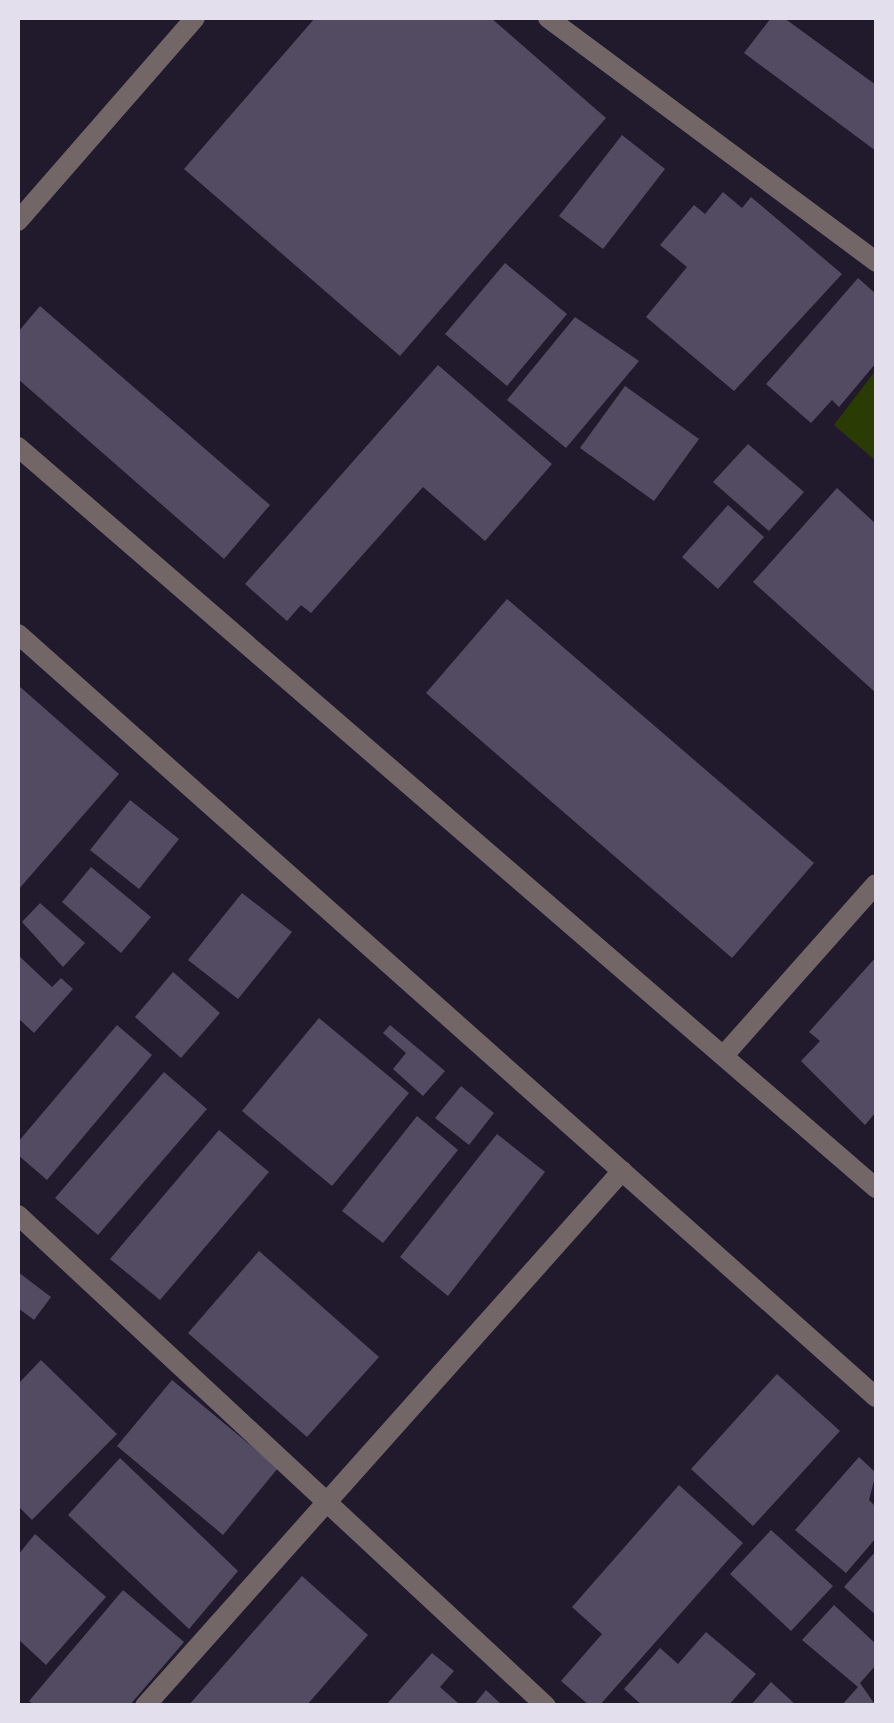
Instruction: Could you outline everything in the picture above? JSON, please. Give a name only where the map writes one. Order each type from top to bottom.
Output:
[{"type":"street","points":[[18,222],[195,18]]},
{"type":"street","points":[[548,18],[876,262]]},
{"type":"street","points":[[18,447],[876,1188]]},
{"type":"street","points":[[18,634],[876,1397]]},
{"type":"street","points":[[725,1054],[876,884]]},
{"type":"street","points":[[144,1706],[622,1171]]},
{"type":"street","points":[[18,1215],[546,1706]]},
{"type":"green space","points":[[876,370],[876,461],[834,425]]},
{"type":"building","points":[[315,18],[491,18],[606,118],[400,356],[184,169]]},
{"type":"building","points":[[771,18],[784,18],[876,85],[876,151],[744,53]]},
{"type":"building","points":[[622,135],[665,169],[603,249],[559,216]]},
{"type":"building","points":[[723,192],[742,208],[751,197],[842,274],[734,391],[646,317],[687,267],[660,245],[694,205],[705,214]]},
{"type":"building","points":[[505,263],[567,314],[507,386],[445,334]]},
{"type":"building","points":[[858,278],[876,294],[876,363],[839,407],[832,400],[811,423],[766,384]]},
{"type":"building","points":[[40,306],[270,505],[224,559],[18,379],[18,332]]},
{"type":"building","points":[[575,317],[639,361],[566,448],[507,400]]},
{"type":"building","points":[[438,365],[552,464],[485,541],[423,487],[311,613],[301,605],[287,621],[245,584]]},
{"type":"building","points":[[625,386],[699,439],[654,501],[580,448]]},
{"type":"building","points":[[748,444],[804,492],[769,531],[713,482]]},
{"type":"building","points":[[837,488],[876,524],[876,693],[753,582]]},
{"type":"building","points":[[728,505],[764,537],[718,589],[682,557]]},
{"type":"building","points":[[507,599],[814,863],[732,958],[426,693]]},
{"type":"building","points":[[18,685],[119,774],[18,890]]},
{"type":"building","points":[[130,800],[179,839],[139,889],[90,850]]},
{"type":"building","points":[[91,867],[151,917],[121,953],[62,902]]},
{"type":"building","points":[[242,893],[292,932],[238,999],[188,960]]},
{"type":"building","points":[[40,903],[85,943],[63,967],[22,922]]},
{"type":"building","points":[[18,955],[52,987],[61,978],[73,989],[34,1033],[18,1018]]},
{"type":"building","points":[[876,957],[876,1112],[865,1125],[801,1061],[820,1041],[809,1032]]},
{"type":"building","points":[[173,972],[220,1013],[181,1058],[135,1017]]},
{"type":"building","points":[[319,1018],[409,1093],[332,1186],[242,1111]]},
{"type":"building","points":[[117,1025],[152,1055],[47,1180],[18,1155],[18,1142]]},
{"type":"building","points":[[390,1025],[445,1071],[423,1096],[393,1069],[406,1053],[383,1033]]},
{"type":"building","points":[[164,1072],[207,1109],[98,1235],[55,1198]]},
{"type":"building","points":[[461,1086],[494,1113],[469,1145],[435,1118]]},
{"type":"building","points":[[417,1116],[458,1150],[383,1243],[342,1211]]},
{"type":"building","points":[[219,1130],[269,1172],[160,1300],[110,1259]]},
{"type":"building","points":[[497,1134],[545,1172],[448,1296],[400,1257]]},
{"type":"building","points":[[259,1251],[379,1357],[307,1437],[188,1333]]},
{"type":"building","points":[[18,1272],[51,1297],[34,1320],[18,1308]]},
{"type":"building","points":[[41,1360],[117,1434],[32,1520],[18,1506],[18,1384]]},
{"type":"building","points":[[777,1374],[840,1431],[753,1526],[691,1469]]},
{"type":"building","points":[[172,1380],[278,1468],[223,1535],[117,1446]]},
{"type":"building","points":[[859,1457],[876,1473],[869,1500],[876,1507],[876,1538],[846,1573],[795,1530]]},
{"type":"building","points":[[120,1458],[238,1571],[189,1629],[68,1515]]},
{"type":"building","points":[[679,1485],[743,1543],[599,1706],[590,1706],[561,1681],[602,1634],[572,1607]]},
{"type":"building","points":[[771,1530],[833,1586],[791,1631],[730,1574]]},
{"type":"building","points":[[35,1534],[106,1597],[46,1665],[18,1639],[18,1555]]},
{"type":"building","points":[[876,1551],[876,1615],[844,1587]]},
{"type":"building","points":[[302,1576],[368,1635],[306,1706],[188,1706]]},
{"type":"building","points":[[123,1590],[184,1642],[129,1706],[35,1706],[29,1701]]},
{"type":"building","points":[[834,1605],[876,1644],[876,1665],[860,1683],[876,1706],[841,1706],[858,1687],[802,1640]]},
{"type":"building","points":[[706,1632],[756,1674],[728,1706],[643,1706],[624,1689],[660,1648],[678,1664]]},
{"type":"building","points":[[432,1653],[454,1671],[440,1687],[458,1703],[385,1706]]},
{"type":"building","points":[[771,1682],[797,1706],[750,1706]]},
{"type":"building","points":[[486,1690],[503,1706],[473,1706]]}]
